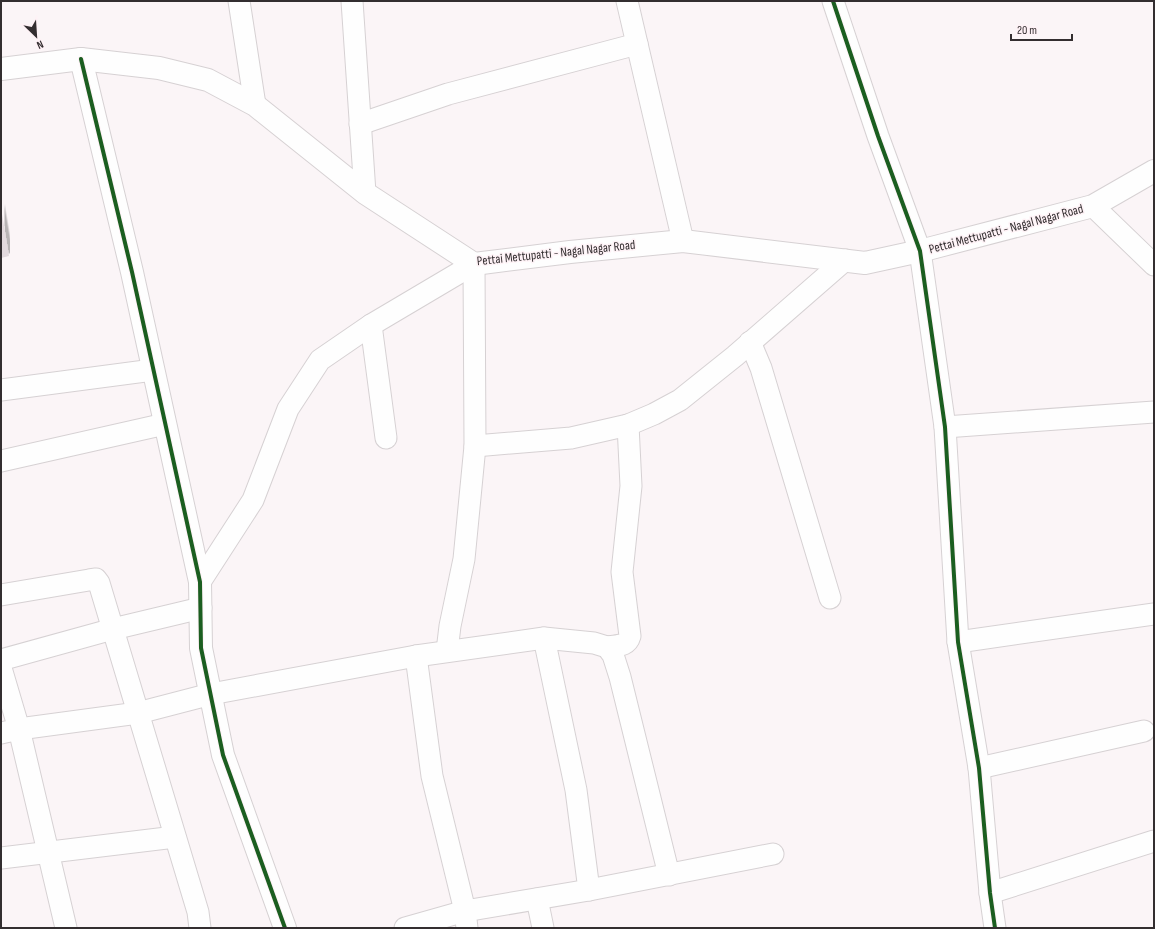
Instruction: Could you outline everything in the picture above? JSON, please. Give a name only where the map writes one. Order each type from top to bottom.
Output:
[{"type":"main road","name":"Pettai Mettupatti - Nagal Nagar Road","points":[[1,69],[81,60],[158,68],[208,80],[255,105],[365,193],[474,264],[570,252],[683,241],[865,263],[920,251],[1093,206],[1154,171]]},
{"type":"main road","points":[[81,60],[132,272],[200,582],[201,648],[223,755],[285,928]]},
{"type":"street","points":[[239,1],[255,105]]},
{"type":"street","points":[[352,1],[365,193]]},
{"type":"street","points":[[627,1],[683,241]]},
{"type":"street","points":[[834,1],[878,136],[920,251],[945,427],[958,642],[979,768],[990,892],[995,928]]},
{"type":"street","points":[[360,124],[448,94],[637,44]]},
{"type":"street","points":[[1093,206],[1154,265]]},
{"type":"street","points":[[475,446],[571,438],[628,425],[654,414],[680,400],[845,260]]},
{"type":"street","points":[[200,582],[252,500],[288,409],[320,360],[371,325],[474,264]]},
{"type":"street","points":[[447,651],[450,626],[464,559],[475,446],[474,264]]},
{"type":"street","points":[[371,325],[386,438]]},
{"type":"street","points":[[750,342],[761,368],[830,598]]},
{"type":"street","points":[[1,390],[153,370]]},
{"type":"street","points":[[945,427],[1154,412]]},
{"type":"street","points":[[1,460],[165,424]]},
{"type":"street","points":[[10,731],[138,713],[211,694],[447,651],[544,638],[594,643],[607,647],[624,645],[630,636],[622,572],[631,486],[628,425]]},
{"type":"street","points":[[1,595],[96,579],[99,583],[198,912],[200,928]]},
{"type":"street","points":[[1,660],[113,629],[201,608]]},
{"type":"street","points":[[958,642],[1154,614]]},
{"type":"street","points":[[544,638],[576,790],[589,890]]},
{"type":"street","points":[[607,647],[613,654],[620,677],[669,874]]},
{"type":"street","points":[[416,656],[432,776],[466,920]]},
{"type":"street","points":[[1,668],[10,731],[49,852],[66,928]]},
{"type":"street","points":[[979,768],[1144,731]]},
{"type":"street","points":[[1,858],[175,837]]},
{"type":"street","points":[[990,892],[1154,841]]},
{"type":"street","points":[[405,928],[466,920],[537,898],[589,890],[773,854]]},
{"type":"street","points":[[537,898],[543,928]]},
{"type":"building","points":[[1,208],[9,256],[1,258]]},
{"type":"cycle path","points":[[833,1],[878,136],[920,251],[945,427],[958,642],[979,768],[990,893],[995,928]]},
{"type":"cycle path","points":[[81,59],[132,272],[200,582],[201,648],[223,755],[285,928]]}]
